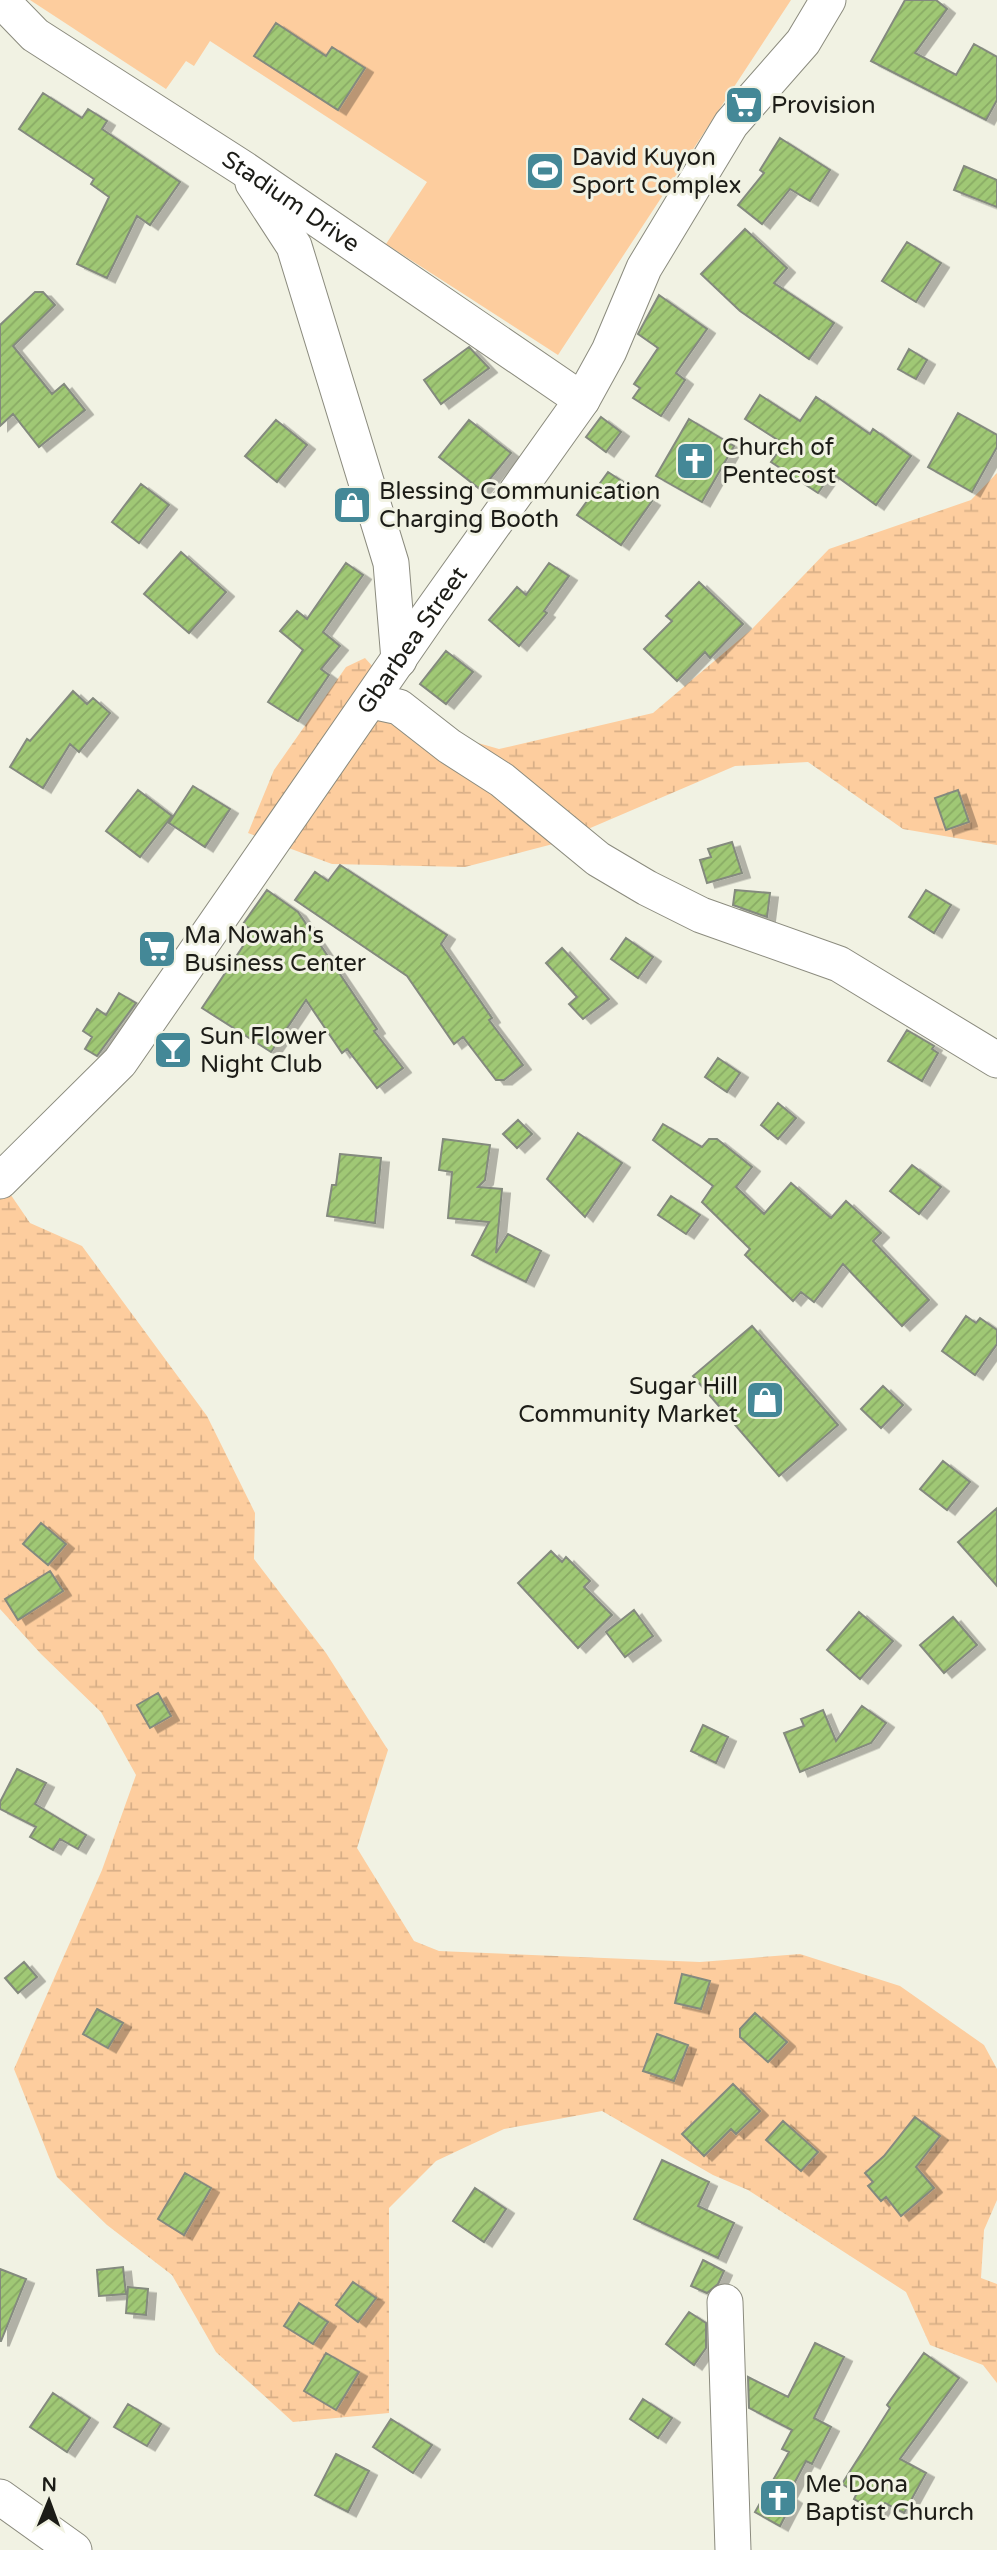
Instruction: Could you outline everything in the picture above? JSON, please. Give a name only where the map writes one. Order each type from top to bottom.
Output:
[{"type":"street","name":"Stadium Drive","points":[[1,0],[34,35],[244,169],[582,400]]},
{"type":"street","name":"Gbarbea Street","points":[[0,1181],[120,1062],[582,400],[609,351],[644,268],[724,135],[803,42],[828,0]]},
{"type":"street","points":[[244,169],[294,246],[391,563],[399,660]]},
{"type":"street","points":[[371,701],[398,707],[449,746],[502,780],[598,859],[647,888],[701,915],[839,964],[997,1060]]},
{"type":"street","points":[[725,2302],[733,2550]]},
{"type":"street","points":[[0,2497],[74,2550]]},
{"type":"green space","name":"David Kuyon Sport Complex","points":[[30,0],[791,0],[558,355],[386,244],[427,182],[210,41],[194,66],[186,61],[166,89]]},
{"type":"green space","points":[[997,473],[997,845],[903,829],[808,762],[735,766],[553,844],[465,867],[332,864],[248,833],[274,770],[346,667],[365,658],[429,729],[499,749],[653,713],[752,629],[829,549],[971,500]]},
{"type":"green space","points":[[0,1179],[30,1223],[82,1246],[207,1416],[255,1513],[254,1559],[326,1653],[388,1750],[357,1848],[414,1941],[439,1951],[700,1962],[800,1954],[900,1986],[984,2045],[997,2069],[997,2200],[984,2230],[981,2278],[997,2284],[997,2383],[983,2365],[930,2345],[906,2292],[748,2190],[713,2175],[602,2111],[504,2129],[436,2161],[389,2208],[389,2413],[293,2422],[216,2352],[172,2275],[107,2225],[57,2177],[14,2069],[102,1870],[136,1775],[101,1712],[41,1654],[0,1609]]},
{"type":"building","points":[[905,0],[936,0],[947,9],[915,53],[956,75],[974,44],[997,57],[997,100],[986,120],[871,61]]},
{"type":"building","points":[[276,23],[326,56],[332,47],[365,68],[338,110],[254,56]]},
{"type":"building","points":[[43,93],[82,118],[88,109],[107,121],[102,129],[180,182],[150,225],[137,216],[107,278],[77,264],[109,197],[91,184],[94,179],[19,129]]},
{"type":"building","points":[[780,138],[830,170],[810,201],[790,189],[762,224],[738,205],[764,173],[760,170]]},
{"type":"building","points":[[964,166],[997,180],[997,207],[954,190]]},
{"type":"building","points":[[745,229],[787,268],[774,283],[834,323],[809,359],[740,311],[701,274]]},
{"type":"building","points":[[907,242],[941,263],[916,302],[882,281]]},
{"type":"building","points":[[35,292],[43,292],[55,305],[13,346],[52,394],[64,384],[85,410],[39,447],[13,414],[0,426],[0,325]]},
{"type":"building","points":[[659,295],[707,329],[676,373],[685,380],[661,416],[633,398],[640,388],[634,384],[658,348],[638,334]]},
{"type":"building","points":[[469,347],[489,368],[441,404],[424,380]]},
{"type":"building","points":[[909,349],[927,360],[916,379],[898,369]]},
{"type":"building","points":[[760,395],[800,421],[816,397],[870,434],[873,429],[911,456],[876,505],[832,473],[818,493],[771,462],[784,444],[745,419]]},
{"type":"building","points":[[958,413],[997,435],[997,447],[972,492],[928,467]]},
{"type":"building","points":[[601,417],[621,432],[606,452],[586,437]]},
{"type":"building","name":"Church of Pentecost","points":[[689,419],[734,446],[702,502],[656,476]]},
{"type":"building","points":[[276,420],[307,445],[277,482],[245,456]]},
{"type":"building","points":[[469,420],[511,453],[481,490],[439,457]]},
{"type":"building","points":[[608,472],[652,501],[621,545],[577,515]]},
{"type":"building","points":[[141,484],[169,505],[139,543],[112,522]]},
{"type":"building","points":[[181,552],[226,592],[189,633],[144,594]]},
{"type":"building","points":[[346,563],[363,575],[323,632],[340,646],[321,669],[329,675],[298,721],[268,702],[303,650],[280,631],[297,611],[307,619]]},
{"type":"building","points":[[549,563],[569,576],[544,611],[547,613],[519,646],[489,620],[517,587],[526,595]]},
{"type":"building","points":[[699,582],[743,624],[710,658],[705,652],[677,681],[644,649],[672,621],[666,616]]},
{"type":"building","points":[[446,651],[473,672],[446,704],[420,684]]},
{"type":"building","points":[[73,691],[87,704],[93,698],[110,713],[79,752],[70,744],[43,788],[10,767],[27,739],[30,741]]},
{"type":"building","points":[[193,786],[230,809],[205,847],[169,823]]},
{"type":"building","points":[[138,790],[172,816],[140,857],[106,831]]},
{"type":"building","points":[[958,790],[969,822],[946,830],[935,798]]},
{"type":"building","points":[[732,842],[742,873],[707,883],[700,860],[711,857],[708,849]]},
{"type":"building","points":[[340,865],[447,935],[441,944],[492,1018],[489,1020],[523,1065],[504,1080],[496,1080],[463,1037],[454,1044],[407,976],[295,900],[315,872],[328,881]]},
{"type":"building","points":[[267,890],[298,912],[377,1029],[374,1031],[403,1068],[377,1088],[347,1049],[342,1053],[306,1000],[271,1052],[202,1008],[253,931],[243,924]]},
{"type":"building","points":[[735,890],[770,893],[767,917],[733,905]]},
{"type":"building","points":[[926,890],[951,905],[934,933],[909,917]]},
{"type":"building","points":[[626,938],[653,957],[638,978],[611,959]]},
{"type":"building","points":[[562,948],[609,999],[583,1019],[569,1004],[577,997],[546,963]]},
{"type":"building","points":[[119,993],[136,1003],[97,1056],[85,1049],[92,1037],[83,1031],[97,1009],[106,1015]]},
{"type":"building","points":[[907,1030],[934,1046],[932,1049],[938,1053],[922,1081],[888,1061]]},
{"type":"building","points":[[718,1058],[740,1073],[727,1092],[705,1077]]},
{"type":"building","points":[[778,1103],[796,1118],[778,1139],[761,1125]]},
{"type":"building","points":[[518,1120],[532,1134],[517,1148],[503,1134]]},
{"type":"building","points":[[663,1124],[702,1147],[709,1139],[717,1139],[752,1167],[736,1187],[764,1214],[791,1183],[831,1218],[846,1201],[881,1233],[873,1241],[929,1300],[902,1326],[843,1264],[814,1302],[801,1292],[793,1301],[745,1255],[750,1249],[702,1202],[713,1186],[653,1140]]},
{"type":"building","points":[[578,1133],[622,1163],[585,1217],[547,1179]]},
{"type":"building","points":[[443,1139],[490,1145],[485,1180],[478,1187],[502,1189],[496,1253],[508,1234],[541,1251],[526,1282],[472,1255],[489,1222],[448,1218],[452,1172],[439,1170]]},
{"type":"building","points":[[340,1154],[381,1158],[375,1223],[327,1216],[332,1185],[336,1185]]},
{"type":"building","points":[[912,1165],[941,1187],[919,1214],[890,1191]]},
{"type":"building","points":[[671,1196],[700,1215],[686,1234],[658,1215]]},
{"type":"building","points":[[966,1316],[976,1323],[980,1318],[997,1330],[997,1344],[975,1375],[942,1351]]},
{"type":"building","name":"Sugar Hill Community Market","points":[[752,1326],[838,1425],[779,1476],[693,1376]]},
{"type":"building","points":[[883,1386],[903,1405],[881,1428],[861,1409]]},
{"type":"building","points":[[943,1461],[970,1482],[947,1510],[920,1489]]},
{"type":"building","points":[[997,1508],[997,1586],[958,1542]]},
{"type":"building","points":[[41,1523],[66,1544],[48,1565],[23,1544]]},
{"type":"building","points":[[551,1551],[562,1562],[566,1557],[590,1581],[584,1587],[612,1615],[578,1648],[518,1583]]},
{"type":"building","points":[[50,1571],[63,1591],[18,1620],[5,1599]]},
{"type":"building","points":[[634,1610],[653,1636],[625,1657],[606,1632]]},
{"type":"building","points":[[859,1612],[893,1641],[860,1679],[827,1650]]},
{"type":"building","points":[[953,1617],[977,1645],[944,1673],[920,1645]]},
{"type":"building","points":[[158,1693],[171,1716],[150,1728],[137,1705]]},
{"type":"building","points":[[862,1706],[886,1723],[871,1743],[800,1772],[784,1733],[804,1726],[801,1719],[823,1710],[836,1741]]},
{"type":"building","points":[[703,1725],[728,1737],[716,1763],[691,1751]]},
{"type":"building","points":[[17,1769],[46,1783],[35,1804],[86,1835],[78,1849],[60,1839],[53,1850],[30,1837],[36,1827],[0,1809],[0,1802]]},
{"type":"building","points":[[24,1962],[37,1977],[18,1993],[5,1978]]},
{"type":"building","points":[[682,1974],[710,1981],[701,2009],[675,2003]]},
{"type":"building","points":[[97,2009],[123,2023],[108,2048],[83,2034]]},
{"type":"building","points":[[755,2013],[787,2042],[768,2062],[740,2037],[740,2029]]},
{"type":"building","points":[[657,2034],[688,2045],[674,2081],[643,2071]]},
{"type":"building","points":[[733,2084],[760,2111],[736,2134],[731,2129],[704,2156],[682,2134]]},
{"type":"building","points":[[915,2117],[940,2136],[916,2167],[934,2188],[901,2216],[886,2197],[881,2201],[868,2186],[873,2182],[865,2173],[884,2156]]},
{"type":"building","points":[[783,2121],[818,2152],[801,2171],[766,2140]]},
{"type":"building","points":[[662,2160],[709,2182],[698,2206],[734,2223],[718,2258],[634,2219]]},
{"type":"building","points":[[185,2173],[211,2188],[184,2235],[158,2219]]},
{"type":"building","points":[[475,2188],[506,2209],[484,2242],[453,2221]]},
{"type":"building","points":[[703,2260],[724,2271],[718,2284],[707,2293],[691,2286]]},
{"type":"building","points":[[123,2267],[126,2294],[99,2296],[97,2270]]},
{"type":"building","points":[[0,2269],[26,2279],[1,2341],[0,2341]]},
{"type":"building","points":[[353,2282],[376,2298],[358,2322],[336,2305]]},
{"type":"building","points":[[128,2287],[148,2289],[146,2315],[126,2313]]},
{"type":"building","points":[[299,2303],[328,2322],[313,2344],[284,2326]]},
{"type":"building","points":[[689,2312],[706,2323],[706,2348],[694,2365],[666,2344]]},
{"type":"building","points":[[815,2343],[844,2357],[814,2418],[831,2427],[812,2464],[806,2461],[788,2495],[794,2499],[780,2526],[755,2512],[789,2452],[782,2449],[792,2430],[749,2408],[748,2377],[788,2397]]},
{"type":"building","points":[[326,2353],[359,2372],[336,2410],[304,2391]]},
{"type":"building","points":[[924,2353],[959,2378],[900,2459],[926,2473],[904,2513],[885,2503],[879,2513],[854,2499],[857,2493],[842,2484],[890,2408],[887,2405]]},
{"type":"building","points":[[53,2393],[90,2418],[67,2452],[30,2427]]},
{"type":"building","points":[[643,2399],[672,2418],[658,2438],[630,2419]]},
{"type":"building","points":[[128,2404],[161,2424],[147,2446],[114,2427]]},
{"type":"building","points":[[391,2419],[432,2445],[413,2473],[373,2447]]},
{"type":"building","points":[[336,2454],[369,2471],[348,2512],[315,2495]]},
{"type":"place","name":"Provision","points":[[744,105]]},
{"type":"place","name":"David Kuyon Sport Complex","points":[[545,171]]},
{"type":"place","name":"Church of Pentecost","points":[[695,461]]},
{"type":"place","name":"Blessing Communication Charging Booth","points":[[352,505]]},
{"type":"place","name":"Ma Nowah's Business Center","points":[[157,949]]},
{"type":"place","name":"Sun Flower Night Club","points":[[173,1050]]},
{"type":"place","name":"Sugar Hill Community Market","points":[[765,1400]]},
{"type":"place","name":"Me Dona Baptist Church","points":[[778,2498]]}]
